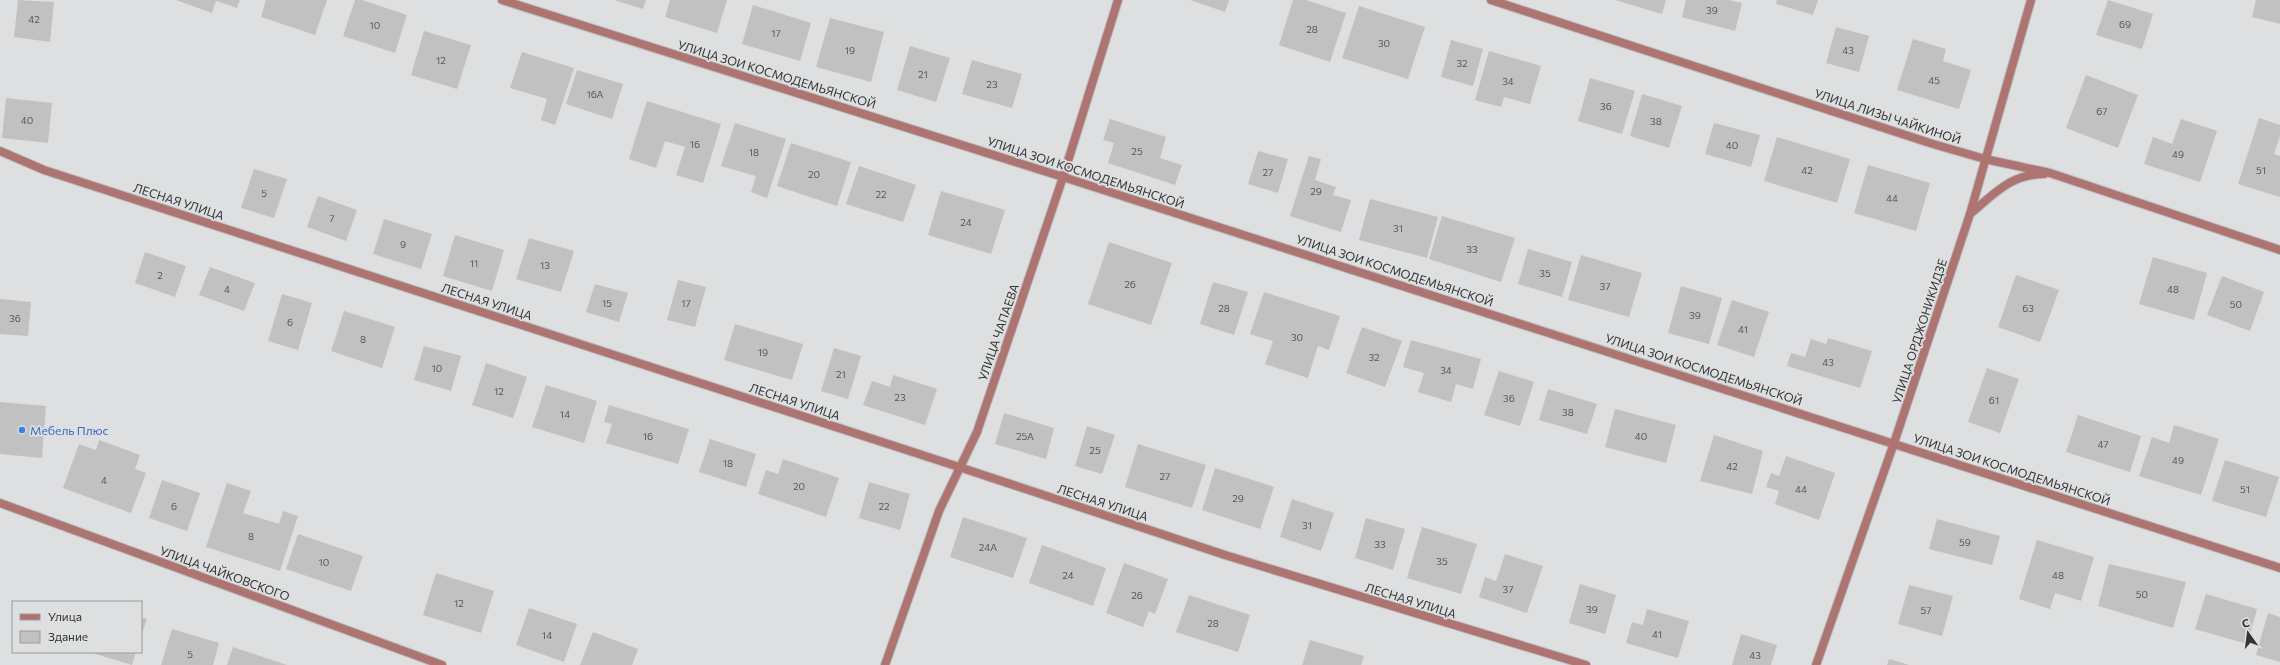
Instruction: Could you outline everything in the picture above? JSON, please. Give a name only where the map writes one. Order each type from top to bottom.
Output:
[{"type":"street","name":"УЛИЦА ЗОИ КОСМОДЕМЬЯНСКОЙ","points":[[502,0],[1063,177],[2280,568]]},
{"type":"street","name":"УЛИЦА ЧАПАЕВА","points":[[885,665],[939,512],[959,467],[977,432],[1063,177],[1118,0]]},
{"type":"street","name":"УЛИЦА ЛИЗЫ ЧАЙКИНОЙ","points":[[1491,0],[1985,159],[2050,173],[2280,250]]},
{"type":"street","name":"УЛИЦА ОРДЖОНИКИДЗЕ","points":[[1816,665],[1894,443],[1970,214],[2031,0]]},
{"type":"street","name":"ЛЕСНАЯ УЛИЦА","points":[[0,151],[51,172],[959,467],[1232,558],[1586,665]]},
{"type":"street","points":[[1970,214],[2007,183],[2028,174],[2050,173]]},
{"type":"street","name":"УЛИЦА ЧАЙКОВСКОГО","points":[[0,503],[442,665]]},
{"type":"building","points":[[18,0],[54,2],[50,42],[14,37]]},
{"type":"building","points":[[176,0],[240,0],[237,8],[216,1],[212,13]]},
{"type":"building","points":[[266,0],[327,0],[315,35],[261,17]]},
{"type":"building","points":[[355,0],[362,0],[407,15],[395,53],[343,36]]},
{"type":"building","points":[[614,0],[646,0],[643,9]]},
{"type":"building","points":[[670,0],[727,0],[717,33],[665,17]]},
{"type":"building","points":[[1190,0],[1229,0],[1225,12]]},
{"type":"building","points":[[1293,0],[1306,0],[1346,13],[1330,62],[1279,45]]},
{"type":"building","points":[[1615,0],[1666,0],[1662,14]]},
{"type":"building","points":[[1686,0],[1729,0],[1742,3],[1735,31],[1682,17]]},
{"type":"building","points":[[1777,0],[1818,0],[1813,15],[1776,4]]},
{"type":"building","points":[[2108,0],[2153,14],[2142,49],[2096,35]]},
{"type":"building","points":[[2256,0],[2280,0],[2280,24],[2252,17]]},
{"type":"building","points":[[753,5],[811,23],[800,61],[742,44]]},
{"type":"building","points":[[1359,6],[1425,27],[1408,79],[1342,58]]},
{"type":"building","points":[[830,18],[884,32],[871,82],[816,67]]},
{"type":"building","points":[[1836,27],[1869,36],[1859,72],[1826,63]]},
{"type":"building","points":[[424,31],[471,45],[457,89],[411,75]]},
{"type":"building","points":[[1913,39],[1946,49],[1943,61],[1971,70],[1959,109],[1897,90]]},
{"type":"building","points":[[1451,40],[1483,49],[1473,86],[1441,77]]},
{"type":"building","points":[[910,46],[950,58],[936,102],[897,90]]},
{"type":"building","points":[[1489,51],[1541,66],[1530,104],[1504,97],[1501,107],[1475,100]]},
{"type":"building","points":[[522,52],[574,68],[555,125],[541,120],[547,99],[510,88]]},
{"type":"building","points":[[972,60],[1022,74],[1012,108],[962,94]]},
{"type":"building","points":[[577,70],[623,84],[612,119],[566,104]]},
{"type":"building","points":[[2086,75],[2138,95],[2118,148],[2066,128]]},
{"type":"building","points":[[1590,78],[1635,91],[1622,134],[1578,121]]},
{"type":"building","points":[[1642,94],[1682,106],[1669,148],[1630,136]]},
{"type":"building","points":[[6,98],[52,103],[48,143],[2,138]]},
{"type":"building","points":[[647,101],[721,124],[703,183],[676,175],[685,147],[665,141],[656,168],[629,159]]},
{"type":"building","points":[[2259,118],[2280,125],[2280,136],[2274,154],[2280,156],[2280,197],[2238,184]]},
{"type":"building","points":[[1110,119],[1166,137],[1160,158],[1182,165],[1175,185],[1108,163],[1114,143],[1103,140]]},
{"type":"building","points":[[2181,119],[2217,131],[2200,182],[2144,164],[2153,137],[2172,144]]},
{"type":"building","points":[[735,123],[786,139],[767,198],[751,192],[756,176],[721,166]]},
{"type":"building","points":[[1714,123],[1760,135],[1751,167],[1705,154]]},
{"type":"building","points":[[1777,137],[1850,159],[1837,203],[1764,181]]},
{"type":"building","points":[[791,143],[851,162],[837,206],[777,186]]},
{"type":"building","points":[[1258,151],[1288,159],[1278,193],[1248,184]]},
{"type":"building","points":[[1309,156],[1321,159],[1315,180],[1336,187],[1333,195],[1351,200],[1341,232],[1290,216]]},
{"type":"building","points":[[1868,165],[1930,183],[1916,231],[1854,213]]},
{"type":"building","points":[[859,166],[916,185],[903,222],[846,204]]},
{"type":"building","points":[[254,169],[287,179],[274,218],[241,208]]},
{"type":"building","points":[[941,191],[1005,210],[991,254],[928,235]]},
{"type":"building","points":[[318,196],[357,210],[346,241],[307,227]]},
{"type":"building","points":[[1370,199],[1438,217],[1427,258],[1359,240]]},
{"type":"building","points":[[1442,216],[1515,238],[1501,282],[1429,259]]},
{"type":"building","points":[[384,219],[432,234],[421,269],[373,254]]},
{"type":"building","points":[[455,235],[504,250],[492,291],[443,276]]},
{"type":"building","points":[[529,238],[574,251],[561,292],[516,279]]},
{"type":"building","points":[[1109,242],[1172,263],[1151,325],[1088,304]]},
{"type":"building","points":[[1528,249],[1572,262],[1562,297],[1518,284]]},
{"type":"building","points":[[145,252],[186,266],[175,297],[135,283]]},
{"type":"building","points":[[1581,255],[1642,273],[1629,317],[1568,300]]},
{"type":"building","points":[[2153,257],[2207,273],[2194,320],[2139,304]]},
{"type":"building","points":[[210,267],[255,283],[244,311],[199,295]]},
{"type":"building","points":[[2016,275],[2059,290],[2040,342],[1998,327]]},
{"type":"building","points":[[2222,276],[2264,292],[2250,331],[2207,315]]},
{"type":"building","points":[[678,280],[706,287],[695,327],[667,320]]},
{"type":"building","points":[[1213,282],[1248,292],[1234,335],[1200,324]]},
{"type":"building","points":[[595,284],[628,293],[619,322],[586,312]]},
{"type":"building","points":[[1681,286],[1722,298],[1709,344],[1668,333]]},
{"type":"building","points":[[1264,292],[1340,316],[1329,350],[1318,346],[1308,378],[1265,364],[1273,341],[1250,334]]},
{"type":"building","points":[[282,294],[312,303],[298,350],[268,341]]},
{"type":"building","points":[[0,299],[31,302],[28,336],[0,334]]},
{"type":"building","points":[[1732,300],[1769,312],[1754,357],[1717,345]]},
{"type":"building","points":[[344,311],[395,327],[382,368],[331,351]]},
{"type":"building","points":[[735,324],[803,344],[792,380],[724,360]]},
{"type":"building","points":[[1362,327],[1402,341],[1385,387],[1346,373]]},
{"type":"building","points":[[1828,338],[1872,351],[1860,388],[1787,366],[1791,353],[1805,357],[1811,339],[1826,344]]},
{"type":"building","points":[[1411,340],[1481,359],[1473,389],[1456,384],[1451,402],[1418,392],[1424,373],[1403,367]]},
{"type":"building","points":[[424,346],[461,356],[451,391],[414,380]]},
{"type":"building","points":[[834,348],[861,356],[848,399],[821,391]]},
{"type":"building","points":[[486,363],[527,377],[513,418],[472,405]]},
{"type":"building","points":[[1987,368],[2019,379],[2000,433],[1968,422]]},
{"type":"building","points":[[1499,371],[1534,382],[1520,426],[1484,415]]},
{"type":"building","points":[[893,375],[937,389],[925,425],[863,405],[872,381],[890,387]]},
{"type":"building","points":[[546,385],[597,401],[584,443],[532,427]]},
{"type":"building","points":[[1548,389],[1597,404],[1587,434],[1539,420]]},
{"type":"building","name":"Мебель Плюс","points":[[0,402],[46,406],[42,458],[0,454]]},
{"type":"building","points":[[609,405],[689,429],[678,464],[606,443],[612,424],[604,422]]},
{"type":"building","points":[[1615,409],[1676,425],[1666,463],[1605,447]]},
{"type":"building","points":[[1004,413],[1054,428],[1046,459],[995,444]]},
{"type":"building","points":[[2078,415],[2141,436],[2130,472],[2066,452]]},
{"type":"building","points":[[2174,425],[2219,439],[2201,495],[2139,476],[2152,437],[2169,443]]},
{"type":"building","points":[[1087,426],[1115,435],[1102,474],[1075,466]]},
{"type":"building","points":[[1714,435],[1763,451],[1752,494],[1700,481]]},
{"type":"building","points":[[710,439],[756,454],[746,487],[699,472]]},
{"type":"building","points":[[99,440],[140,455],[135,469],[146,473],[131,513],[63,488],[79,444],[96,450]]},
{"type":"building","points":[[1138,444],[1206,465],[1192,508],[1125,487]]},
{"type":"building","points":[[1786,456],[1835,473],[1819,520],[1775,504],[1779,491],[1766,487],[1771,473],[1779,476]]},
{"type":"building","points":[[783,459],[839,478],[826,517],[758,494],[766,470],[778,474]]},
{"type":"building","points":[[2225,460],[2279,477],[2266,517],[2212,501]]},
{"type":"building","points":[[1215,468],[1274,487],[1260,529],[1202,510]]},
{"type":"building","points":[[162,480],[200,493],[187,531],[149,518]]},
{"type":"building","points":[[869,482],[910,494],[900,530],[859,518]]},
{"type":"building","points":[[227,483],[251,491],[243,513],[279,524],[283,511],[298,516],[280,571],[206,547]]},
{"type":"building","points":[[1292,499],[1334,513],[1321,551],[1280,537]]},
{"type":"building","points":[[963,517],[1027,538],[1013,578],[950,557]]},
{"type":"building","points":[[1366,518],[1405,529],[1393,570],[1355,558]]},
{"type":"building","points":[[1937,519],[2000,536],[1992,565],[1929,549]]},
{"type":"building","points":[[1422,527],[1477,544],[1461,594],[1407,578]]},
{"type":"building","points":[[298,534],[363,556],[351,591],[286,569]]},
{"type":"building","points":[[2037,540],[2094,557],[2081,601],[2055,593],[2050,609],[2019,599]]},
{"type":"building","points":[[1042,545],[1106,568],[1093,606],[1029,583]]},
{"type":"building","points":[[1505,554],[1543,566],[1527,613],[1479,597],[1485,577],[1496,581]]},
{"type":"building","points":[[1124,563],[1168,579],[1155,614],[1149,611],[1143,627],[1106,613]]},
{"type":"building","points":[[2109,564],[2186,582],[2173,628],[2098,606]]},
{"type":"building","points":[[436,573],[494,591],[481,633],[423,615]]},
{"type":"building","points":[[1580,584],[1616,595],[1605,634],[1569,623]]},
{"type":"building","points":[[1909,585],[1953,596],[1942,636],[1898,624]]},
{"type":"building","points":[[2206,594],[2257,609],[2247,644],[2195,629]]},
{"type":"building","points":[[1189,595],[1250,615],[1238,652],[1176,632]]},
{"type":"building","points":[[529,608],[577,624],[564,662],[516,645]]},
{"type":"building","points":[[1647,609],[1689,621],[1678,658],[1626,643],[1632,622],[1643,625]]},
{"type":"building","points":[[2268,613],[2280,617],[2280,662],[2256,655]]},
{"type":"building","points":[[142,617],[147,619],[142,633]]},
{"type":"building","points":[[172,629],[219,643],[213,665],[161,665]]},
{"type":"building","points":[[593,632],[638,649],[632,665],[580,665]]},
{"type":"building","points":[[1741,634],[1777,645],[1771,665],[1732,665]]},
{"type":"building","points":[[1310,640],[1364,656],[1361,665],[1302,665]]},
{"type":"building","points":[[233,647],[287,665],[227,665]]},
{"type":"building","points":[[92,653],[136,653],[132,665]]},
{"type":"building","points":[[1889,659],[1909,665],[1887,665]]},
{"type":"place","name":"Мебель Плюс","points":[[22,430]]}]
